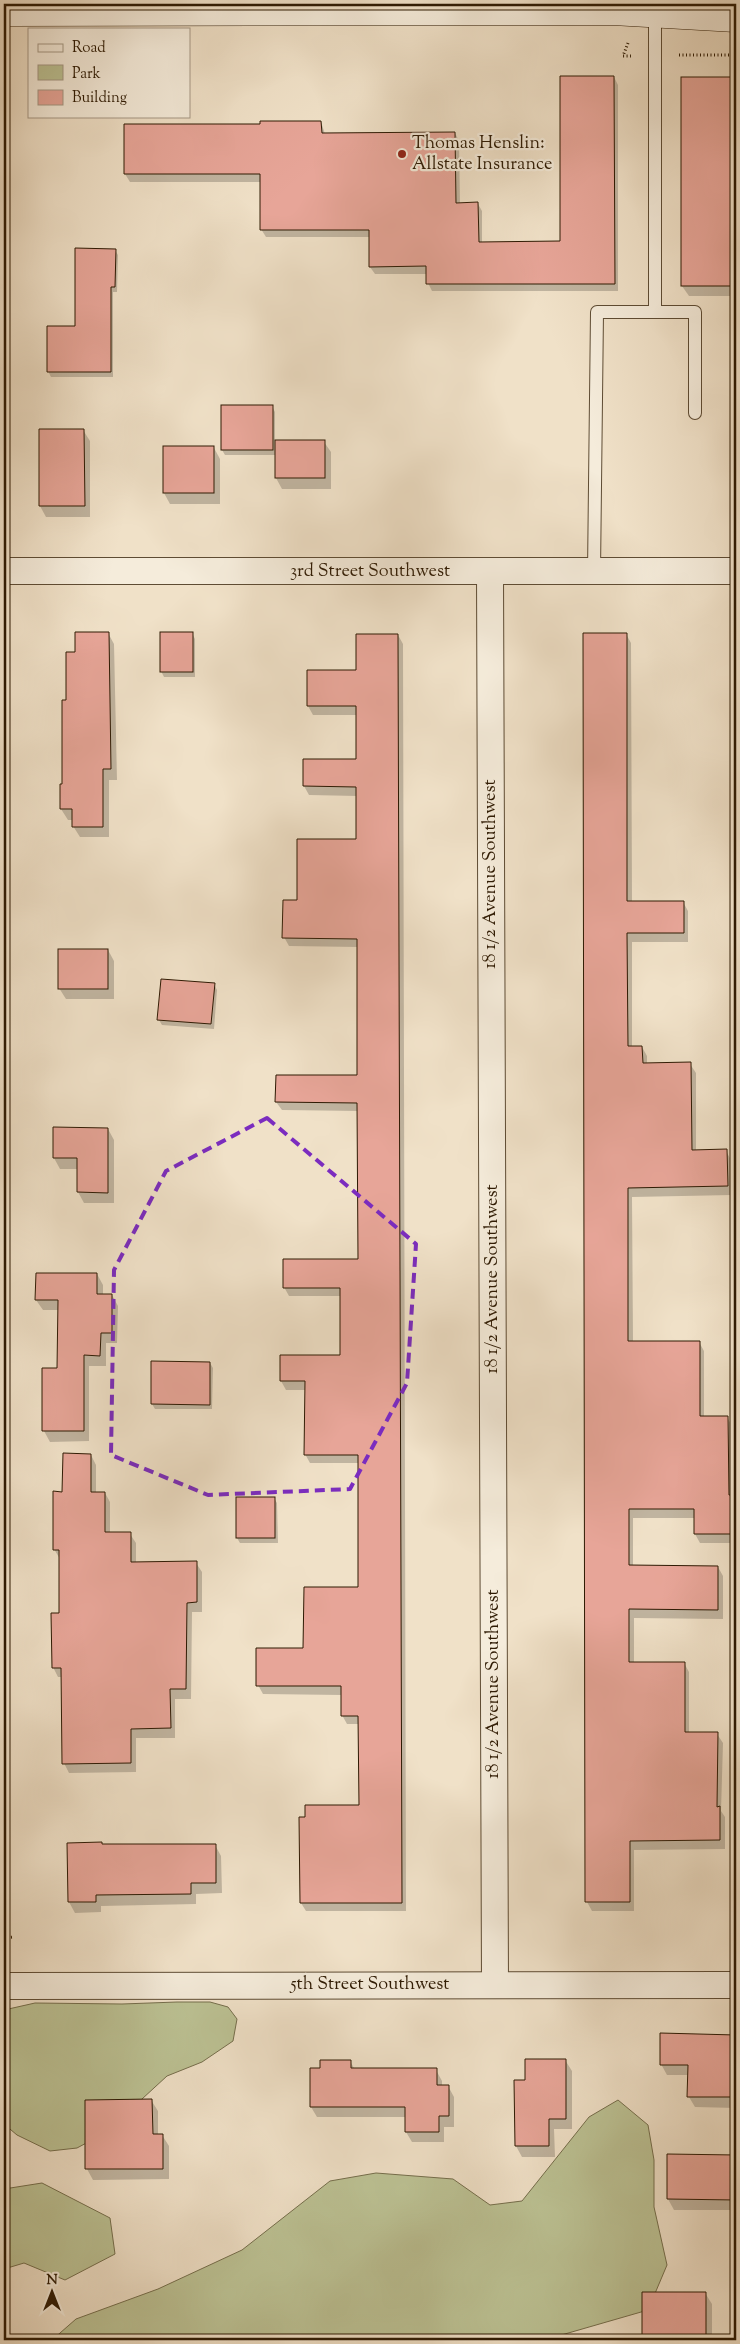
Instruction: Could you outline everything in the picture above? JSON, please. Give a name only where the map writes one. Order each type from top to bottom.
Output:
[{"type":"main road","points":[[4,12],[613,7],[654,13],[736,18]]},
{"type":"street","name":"3rd Street Southwest","points":[[4,571],[736,571]]},
{"type":"street","name":"18 1/2 Avenue Southwest","points":[[490,572],[495,1985]]},
{"type":"street","name":"5th Street Southwest","points":[[4,1986],[736,1985]]},
{"type":"lane","points":[[654,13],[655,311]]},
{"type":"lane","points":[[594,572],[597,312],[695,312],[695,413]]},
{"type":"path","points":[[4,1938],[13,1938]]},
{"type":"highlighted area","points":[[267,1118],[416,1244],[407,1383],[350,1489],[208,1495],[111,1455],[114,1270],[166,1171]]},
{"type":"green space","points":[[210,2002],[228,2007],[237,2019],[233,2041],[202,2062],[167,2076],[105,2133],[77,2148],[50,2151],[17,2135],[4,2124],[4,2010],[35,2003],[122,2004]]},
{"type":"green space","points":[[618,2100],[648,2125],[654,2160],[654,2207],[667,2265],[648,2310],[551,2338],[551,2340],[52,2340],[76,2319],[158,2289],[242,2250],[330,2181],[376,2173],[453,2179],[490,2205],[522,2201],[589,2117]]},
{"type":"green space","points":[[42,2183],[110,2218],[115,2254],[65,2280],[24,2263],[4,2269],[4,2189]]},
{"type":"building","points":[[560,76],[614,76],[615,284],[426,284],[426,266],[369,267],[369,230],[260,230],[260,174],[124,174],[124,124],[260,124],[260,121],[321,121],[322,133],[455,132],[456,203],[478,202],[479,242],[560,241]]},
{"type":"building","points":[[681,77],[736,77],[736,286],[681,286]]},
{"type":"building","points":[[75,248],[116,249],[115,287],[111,287],[111,372],[47,372],[47,326],[75,326]]},
{"type":"building","points":[[221,405],[273,405],[273,450],[221,450]]},
{"type":"building","points":[[39,429],[84,429],[85,506],[39,506]]},
{"type":"building","points":[[275,440],[325,440],[325,478],[275,478]]},
{"type":"building","points":[[163,446],[214,446],[214,493],[163,493]]},
{"type":"building","points":[[75,632],[109,632],[111,769],[103,769],[103,827],[72,827],[72,809],[60,809],[60,784],[62,784],[62,700],[66,700],[66,652],[75,652]]},
{"type":"building","points":[[160,632],[193,632],[193,672],[160,672]]},
{"type":"building","points":[[583,633],[627,633],[627,901],[684,901],[684,933],[627,933],[628,1046],[642,1046],[643,1063],[691,1062],[692,1150],[727,1149],[728,1186],[628,1188],[628,1341],[700,1341],[700,1416],[728,1416],[729,1495],[736,1495],[736,1534],[694,1534],[694,1509],[629,1509],[629,1565],[718,1566],[718,1610],[629,1609],[629,1662],[685,1662],[685,1732],[718,1732],[717,1807],[720,1806],[720,1840],[630,1841],[630,1902],[585,1902]]},
{"type":"building","points":[[356,634],[398,634],[402,1903],[300,1903],[299,1817],[305,1817],[305,1805],[359,1805],[358,1716],[341,1716],[341,1686],[256,1686],[256,1648],[303,1648],[304,1587],[358,1587],[358,1455],[304,1455],[305,1381],[280,1381],[280,1355],[340,1355],[340,1288],[283,1288],[283,1259],[358,1259],[357,1103],[275,1102],[276,1075],[357,1075],[357,939],[282,938],[283,900],[297,900],[297,839],[356,839],[356,787],[303,786],[303,759],[356,759],[356,706],[307,706],[307,670],[356,670]]},
{"type":"building","points":[[58,949],[108,949],[108,989],[58,989]]},
{"type":"building","points":[[161,979],[215,983],[211,1024],[157,1020]]},
{"type":"building","points":[[53,1127],[108,1128],[108,1193],[77,1192],[77,1158],[53,1158]]},
{"type":"building","points":[[36,1273],[97,1273],[97,1294],[112,1294],[112,1333],[101,1333],[100,1356],[84,1355],[84,1431],[42,1431],[42,1368],[57,1368],[58,1300],[35,1300]]},
{"type":"building","points":[[151,1361],[210,1362],[210,1405],[151,1404]]},
{"type":"building","points":[[63,1453],[91,1454],[91,1492],[105,1492],[105,1532],[131,1532],[131,1562],[197,1561],[197,1602],[187,1603],[186,1689],[170,1689],[171,1728],[131,1729],[131,1763],[62,1764],[61,1668],[52,1668],[51,1613],[59,1613],[59,1550],[53,1550],[53,1491],[62,1492]]},
{"type":"building","points":[[236,1497],[275,1497],[275,1538],[236,1538]]},
{"type":"building","points":[[102,1842],[102,1844],[216,1844],[216,1883],[191,1883],[191,1894],[96,1895],[96,1902],[68,1902],[67,1843]]},
{"type":"building","points":[[660,2033],[736,2035],[734,2097],[687,2097],[688,2065],[660,2065]]},
{"type":"building","points":[[525,2059],[566,2059],[566,2119],[549,2119],[549,2146],[515,2146],[514,2080],[525,2080]]},
{"type":"building","points":[[320,2060],[351,2060],[351,2068],[437,2068],[437,2085],[449,2085],[449,2116],[439,2116],[439,2132],[405,2132],[405,2107],[310,2107],[310,2068],[320,2068]]},
{"type":"building","points":[[152,2099],[153,2134],[163,2134],[163,2169],[85,2169],[85,2100]]},
{"type":"building","points":[[667,2154],[736,2155],[736,2200],[667,2199]]},
{"type":"building","points":[[642,2292],[706,2292],[706,2338],[642,2340]]},
{"type":"place","name":"Thomas Henslin: Allstate Insurance","points":[[402,154]]}]
